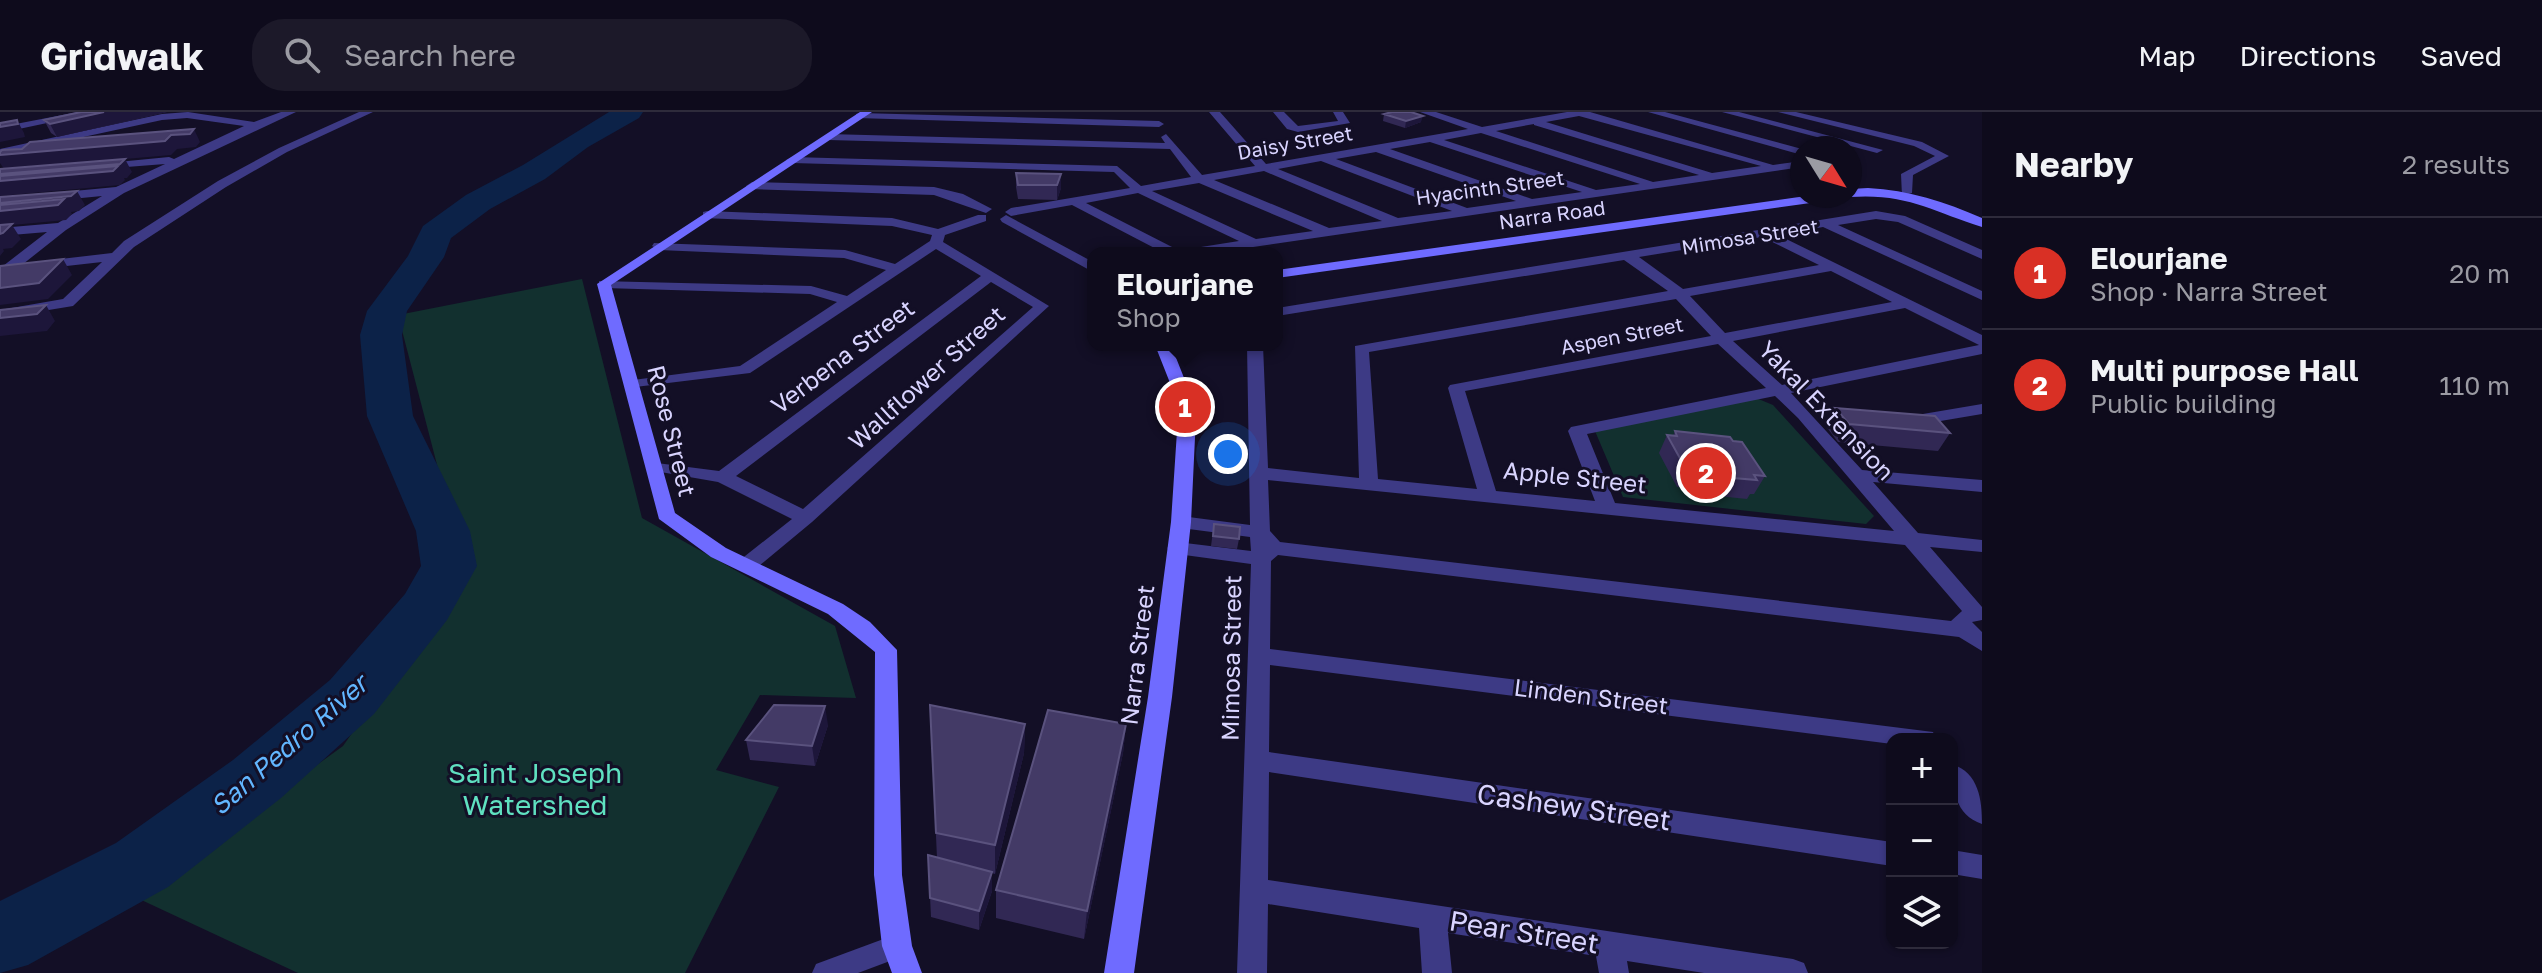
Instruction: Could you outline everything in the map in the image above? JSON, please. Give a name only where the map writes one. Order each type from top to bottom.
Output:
[{"type":"street","points":[[0,130],[94,112]]},
{"type":"street","points":[[4,269],[61,227],[120,190],[255,125],[291,112]]},
{"type":"street","points":[[0,314],[68,303],[129,244],[253,166],[368,112]]},
{"type":"street","points":[[1152,112],[1172,146],[1198,178],[1327,232]]},
{"type":"street","points":[[1214,112],[1261,166],[1396,222]]},
{"type":"street","points":[[1278,112],[1291,127],[1306,130],[1345,123],[1338,112]]},
{"type":"street","points":[[1425,112],[1655,185]]},
{"type":"street","points":[[1582,112],[1776,167]]},
{"type":"street","name":"Daisy Street","points":[[1008,216],[1261,166],[1582,112]]},
{"type":"street","points":[[1653,112],[1790,149]]},
{"type":"street","points":[[1727,112],[1824,136]]},
{"type":"street","points":[[1783,112],[1918,144],[1943,156],[1933,163],[1911,169],[1905,176],[1906,193]]},
{"type":"street","points":[[604,284],[863,114],[1159,124]]},
{"type":"street","points":[[0,152],[162,117],[187,115],[255,125]]},
{"type":"street","points":[[1531,121],[1715,176]]},
{"type":"street","points":[[200,136],[239,133]]},
{"type":"street","points":[[828,137],[1172,146]]},
{"type":"street","points":[[1428,138],[1595,192]]},
{"type":"street","points":[[45,143],[100,143]]},
{"type":"street","points":[[1862,146],[1880,150],[1862,154]]},
{"type":"street","points":[[1374,147],[1531,202]]},
{"type":"street","points":[[0,158],[18,149]]},
{"type":"street","points":[[1320,156],[1466,211]]},
{"type":"street","points":[[92,167],[185,159]]},
{"type":"street","points":[[792,160],[1105,167],[1125,174],[1138,189],[1254,243]]},
{"type":"street","name":"Hyacinth Street","points":[[1225,247],[1790,165]]},
{"type":"street","points":[[752,186],[934,191],[959,197],[984,214]]},
{"type":"street","points":[[0,202],[120,190]]},
{"type":"street","points":[[1862,192],[1906,193],[1935,201],[1982,223]]},
{"type":"street","points":[[1074,201],[1170,247]]},
{"type":"street","name":"Narra Road","points":[[1283,273],[1790,202]]},
{"type":"street","points":[[633,385],[744,370],[899,269],[937,238],[1000,208],[1087,266]]},
{"type":"street","name":"Wallflower Street","points":[[707,215],[892,222],[937,238],[1042,306],[805,518],[747,565]]},
{"type":"street","name":"Mimosa Street","points":[[1283,311],[1876,215],[1891,217],[1982,255]]},
{"type":"street","points":[[1826,224],[1982,296]]},
{"type":"street","points":[[0,232],[61,227]]},
{"type":"street","points":[[1766,234],[1982,341]]},
{"type":"street","points":[[659,246],[845,254],[899,269]]},
{"type":"street","name":"Yakal Extension","points":[[1628,256],[1679,293],[1721,338],[1804,414],[1913,539],[1976,625]]},
{"type":"street","points":[[4,269],[113,257]]},
{"type":"street","points":[[1369,482],[1361,349],[1833,267]]},
{"type":"street","name":"Verbena Street","points":[[723,477],[991,275]]},
{"type":"street","points":[[604,284],[811,290],[850,301]]},
{"type":"street","name":"Rose Street","points":[[604,284],[666,515],[695,540],[829,604],[870,632],[886,650],[888,875],[897,946],[907,973]]},
{"type":"street","name":"Aspen Street","points":[[1488,495],[1456,388],[1905,304]]},
{"type":"street","points":[[1607,508],[1577,431],[1982,349]]},
{"type":"street","name":"Narra Street","points":[[1119,973],[1160,697],[1181,522],[1187,416],[1182,393],[1165,351]]},
{"type":"street","name":"Mimosa Street","points":[[1252,973],[1259,656],[1265,546],[1258,473],[1255,351]]},
{"type":"street","points":[[1892,420],[1919,421],[1982,409]]},
{"type":"street","points":[[1804,414],[1833,416]]},
{"type":"street","points":[[655,466],[723,477],[805,518]]},
{"type":"street","name":"Apple Street","points":[[1258,473],[1982,546]]},
{"type":"street","points":[[1858,475],[1982,486]]},
{"type":"street","points":[[1181,522],[1265,546]]},
{"type":"street","points":[[1177,548],[1265,546],[1976,625]]},
{"type":"street","name":"Linden Street","points":[[1259,656],[1886,734]]},
{"type":"street","name":"Cashew Street","points":[[1256,760],[1886,853]]},
{"type":"street","points":[[1958,782],[1982,813]]},
{"type":"street","points":[[1958,863],[1982,867]]},
{"type":"street","name":"Pear Street","points":[[1254,890],[1433,918],[1612,959],[1793,973]]},
{"type":"street","points":[[1433,918],[1437,973]]},
{"type":"lane","points":[[825,973],[897,946]]},
{"type":"green space","name":"Saint Joseph Watershed","points":[[582,279],[642,518],[835,626],[856,698],[760,695],[716,770],[779,787],[685,973],[298,973],[135,897],[343,746],[465,572],[398,315]]},
{"type":"green space","points":[[1756,398],[1773,405],[1874,516],[1866,524],[1623,497],[1595,431]]},
{"type":"building","points":[[81,112],[104,112],[50,124],[44,120]]},
{"type":"building","points":[[1411,112],[1423,116],[1406,121],[1384,114]]},
{"type":"building","points":[[17,120],[18,124],[0,127],[0,123]]},
{"type":"building","points":[[194,129],[190,134],[171,135],[165,141],[0,155],[2,150],[22,149],[30,142]]},
{"type":"building","points":[[125,159],[120,164],[0,174],[0,169]]},
{"type":"building","points":[[118,166],[113,171],[0,181],[0,176]]},
{"type":"building","points":[[1016,173],[1061,174],[1057,185],[1018,185]]},
{"type":"building","points":[[77,191],[71,196],[0,203],[0,197]]},
{"type":"building","points":[[64,199],[58,205],[0,211],[0,205]]},
{"type":"building","points":[[12,224],[3,233],[0,234],[0,225]]},
{"type":"building","points":[[63,259],[39,283],[0,288],[0,266]]},
{"type":"building","points":[[46,305],[37,314],[0,318],[0,310]]},
{"type":"building","points":[[1835,408],[1935,416],[1950,433],[1849,424]]},
{"type":"building","points":[[1675,431],[1730,437],[1733,441],[1742,442],[1765,476],[1754,475],[1757,480],[1698,475],[1696,470],[1686,469],[1667,435],[1677,436]]},
{"type":"building","points":[[1214,524],[1240,527],[1239,539],[1213,536]]},
{"type":"building","points":[[774,705],[825,706],[812,746],[746,740]]},
{"type":"building","points":[[930,705],[1025,724],[995,845],[936,833]]},
{"type":"building","points":[[1048,710],[1126,724],[1087,911],[996,890]]},
{"type":"building","points":[[928,855],[992,872],[979,911],[930,898]]},
{"type":"waterway","name":"San Pedro River","points":[[0,940],[142,865],[257,779],[352,697],[427,606],[449,566],[443,531],[390,416],[381,335],[387,311],[426,257],[435,233],[478,202],[534,172],[578,141],[629,112]]},
{"type":"place","name":"Elourjane","points":[[1185,407]]},
{"type":"place","name":"Multi purpose Hall","points":[[1706,473]]}]
